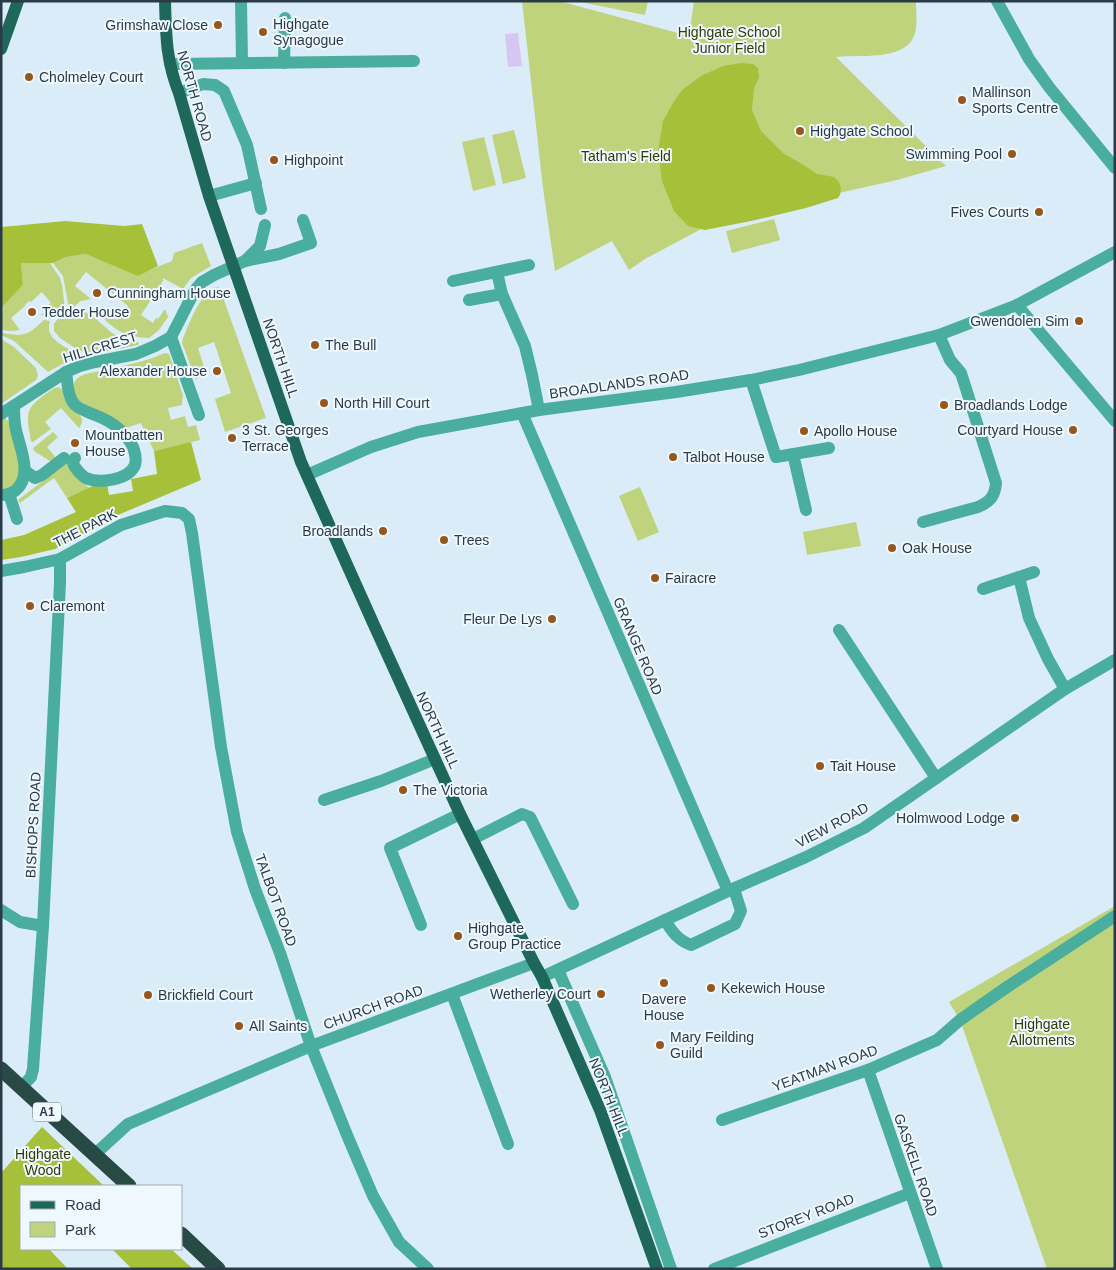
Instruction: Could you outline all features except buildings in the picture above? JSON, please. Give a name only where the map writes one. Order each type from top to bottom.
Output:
[{"type":"highway","name":"A1","points":[[1,1069],[127,1185]]},
{"type":"highway","points":[[182,1235],[218,1269]]},
{"type":"main road","points":[[1,49],[18,1]]},
{"type":"main road","name":"NORTH ROAD","points":[[165,1],[166,46],[172,78],[179,93],[208,196]]},
{"type":"main road","name":"NORTH HILL","points":[[208,196],[301,462],[460,814],[542,977],[600,1110],[657,1269]]},
{"type":"street","points":[[241,1],[242,64]]},
{"type":"street","points":[[997,1],[1029,59],[1049,87],[1115,168]]},
{"type":"street","points":[[284,63],[285,18]]},
{"type":"street","points":[[170,64],[414,61]]},
{"type":"street","points":[[179,93],[203,84],[215,84],[224,91],[247,145],[262,209]]},
{"type":"street","points":[[208,196],[256,183]]},
{"type":"street","points":[[199,415],[171,337],[195,290],[202,282],[214,275],[245,261],[279,254],[311,243],[303,220]]},
{"type":"street","points":[[245,261],[260,246],[265,225]]},
{"type":"street","name":"BROADLANDS ROAD","points":[[307,475],[371,447],[418,432],[539,410],[751,380],[939,336],[1017,305],[1115,252]]},
{"type":"street","points":[[453,281],[529,265]]},
{"type":"street","points":[[497,272],[502,294],[525,346],[539,410]]},
{"type":"street","points":[[468,300],[502,294]]},
{"type":"street","points":[[1017,305],[1115,421]]},
{"type":"street","points":[[923,522],[985,504],[994,495],[996,483],[961,373],[950,360],[939,336]]},
{"type":"street","name":"HILLCREST","points":[[1,414],[66,372],[95,362],[136,354],[171,337]]},
{"type":"street","points":[[25,471],[35,478],[69,458],[73,460],[73,464],[83,476],[89,479],[103,480],[123,477],[135,465],[136,455],[126,436],[107,420],[81,410],[70,398],[66,372]]},
{"type":"street","points":[[751,380],[776,458],[829,448]]},
{"type":"street","points":[[14,406],[15,429],[25,471],[19,487],[13,493],[5,495],[17,519]]},
{"type":"street","name":"GRANGE ROAD","points":[[522,413],[741,911],[735,924],[691,945],[682,941],[671,931],[665,920]]},
{"type":"street","points":[[793,454],[806,510]]},
{"type":"street","name":"THE PARK","points":[[1,571],[60,558],[121,525],[165,511],[182,513]]},
{"type":"street","name":"TALBOT ROAD","points":[[182,513],[189,519],[192,533],[221,747],[237,832],[255,889],[280,953],[311,1046],[373,1196],[399,1242],[428,1269]]},
{"type":"street","name":"BISHOPS ROAD","points":[[21,1088],[32,1077],[33,1069],[60,558]]},
{"type":"street","points":[[983,588],[1034,572]]},
{"type":"street","points":[[1018,577],[1029,618],[1064,689]]},
{"type":"street","points":[[839,630],[936,778]]},
{"type":"street","name":"VIEW ROAD","points":[[542,977],[806,857],[864,828],[1064,689],[1115,660]]},
{"type":"street","points":[[324,800],[381,782],[435,758]]},
{"type":"street","points":[[421,925],[390,848],[460,814]]},
{"type":"street","points":[[473,839],[522,814],[530,817],[573,904]]},
{"type":"street","points":[[1,910],[20,922],[42,926]]},
{"type":"street","name":"YEATMAN ROAD","points":[[722,1120],[868,1070],[937,1040],[960,1020],[999,992],[1115,916]]},
{"type":"street","name":"CHURCH ROAD","points":[[94,1155],[128,1124],[311,1046],[534,963]]},
{"type":"street","name":"NORTH HILL","points":[[558,970],[605,1077],[671,1269]]},
{"type":"street","points":[[452,994],[508,1144]]},
{"type":"street","name":"GASKELL ROAD","points":[[868,1070],[937,1269]]},
{"type":"street","name":"STOREY ROAD","points":[[714,1269],[910,1193]]},
{"type":"green space","name":"Highgate School","points":[[522,1],[559,1],[689,36],[694,1],[916,1],[916,28],[914,36],[909,44],[901,50],[879,55],[836,57],[946,166],[897,180],[799,202],[705,227],[645,259],[629,270],[612,241],[555,271],[543,188]]},
{"type":"green space","points":[[575,1],[648,1],[645,15]]},
{"type":"green space","points":[[741,63],[753,64],[758,68],[759,77],[754,88],[752,110],[761,131],[784,154],[817,174],[834,177],[839,182],[840,195],[838,198],[806,208],[751,221],[705,230],[688,226],[674,211],[662,181],[658,151],[663,121],[682,90],[701,76],[723,66]]},
{"type":"green space","points":[[514,130],[526,178],[503,184],[492,135]]},
{"type":"green space","points":[[484,137],[496,185],[473,191],[462,142]]},
{"type":"green space","points":[[774,219],[780,240],[732,253],[726,231]]},
{"type":"green space","points":[[65,221],[124,226],[142,224],[158,266],[138,276],[86,254],[66,257],[53,263],[21,263],[23,285],[1,308],[1,227]]},
{"type":"green space","points":[[202,243],[211,266],[191,278],[183,289],[163,278],[163,281],[141,315],[153,323],[165,309],[168,317],[159,330],[149,338],[134,336],[115,329],[99,313],[99,306],[117,320],[128,306],[86,272],[75,286],[91,299],[81,301],[69,309],[63,276],[53,263],[66,257],[86,254],[138,275],[172,261],[174,253]]},
{"type":"green space","points":[[21,263],[50,263],[60,278],[65,310],[52,318],[41,315],[49,309],[47,306],[51,303],[42,292],[11,318],[20,330],[1,330],[1,308],[23,285]]},
{"type":"green space","points":[[218,287],[266,418],[225,432],[215,399],[231,393],[214,342],[198,348],[205,370],[196,380],[182,343],[192,316],[201,301]]},
{"type":"green space","points":[[78,311],[94,317],[119,337],[138,342],[139,344],[89,355],[72,346],[60,338],[54,331],[54,324],[60,316]]},
{"type":"green space","points":[[44,320],[50,321],[49,330],[62,346],[82,355],[82,357],[68,361],[48,372],[14,341],[1,335],[1,333],[25,334],[33,330]]},
{"type":"green space","points":[[1,339],[14,347],[36,368],[38,376],[36,380],[1,404]]},
{"type":"green space","points":[[165,353],[169,354],[183,395],[182,405],[168,408],[171,420],[185,416],[188,427],[196,425],[200,440],[154,451],[141,423],[123,429],[76,399],[74,384],[76,379],[88,374],[143,361]]},
{"type":"green space","points":[[58,387],[62,389],[68,404],[81,416],[82,424],[79,428],[61,408],[45,422],[51,429],[31,442],[28,421],[29,411],[37,401]]},
{"type":"green space","points":[[5,418],[9,422],[20,472],[18,479],[13,484],[8,488],[1,489],[1,419]]},
{"type":"green space","points":[[53,432],[58,437],[47,447],[58,460],[50,461],[34,451],[33,448]]},
{"type":"green space","points":[[191,442],[201,480],[118,515],[55,549],[1,560],[1,540],[24,535],[76,512],[67,498],[99,483],[107,483],[109,495],[133,491],[131,479],[157,474],[154,451]]},
{"type":"green space","points":[[69,461],[71,470],[89,488],[67,498],[54,478],[20,503],[18,500]]},
{"type":"green space","points":[[640,487],[659,532],[638,541],[619,496]]},
{"type":"green space","points":[[856,522],[861,546],[807,555],[803,532]]},
{"type":"green space","name":"Highgate Allotments","points":[[1115,906],[1115,1269],[1047,1269],[960,1020],[949,1002]]},
{"type":"green space","name":"Highgate Wood","points":[[42,1127],[103,1185],[20,1185],[20,1250],[50,1250],[68,1269],[1,1269],[1,1173]]},
{"type":"green space","points":[[113,1250],[172,1250],[193,1269],[132,1269]]},
{"type":"shaded area","points":[[518,33],[522,66],[508,67],[505,34]]},
{"type":"place","name":"Grimshaw Close","points":[[218,25]]},
{"type":"place","name":"Highgate Synagogue","points":[[263,32]]},
{"type":"place","name":"Cholmeley Court","points":[[29,77]]},
{"type":"place","name":"Mallinson Sports Centre","points":[[962,100]]},
{"type":"place","name":"Highgate School","points":[[800,131]]},
{"type":"place","name":"Swimming Pool","points":[[1012,154]]},
{"type":"place","name":"Highpoint","points":[[274,160]]},
{"type":"place","name":"Fives Courts","points":[[1039,212]]},
{"type":"place","name":"Cunningham House","points":[[97,293]]},
{"type":"place","name":"Tedder House","points":[[32,312]]},
{"type":"place","name":"Gwendolen Sim","points":[[1079,321]]},
{"type":"place","name":"The Bull","points":[[315,345]]},
{"type":"place","name":"Alexander House","points":[[217,371]]},
{"type":"place","name":"North Hill Court","points":[[324,403]]},
{"type":"place","name":"Broadlands Lodge","points":[[944,405]]},
{"type":"place","name":"Courtyard House","points":[[1073,430]]},
{"type":"place","name":"Apollo House","points":[[804,431]]},
{"type":"place","name":"3 St. Georges Terrace","points":[[232,438]]},
{"type":"place","name":"Mountbatten House","points":[[75,443]]},
{"type":"place","name":"Talbot House","points":[[673,457]]},
{"type":"place","name":"Broadlands","points":[[383,531]]},
{"type":"place","name":"Trees","points":[[444,540]]},
{"type":"place","name":"Oak House","points":[[892,548]]},
{"type":"place","name":"Fairacre","points":[[655,578]]},
{"type":"place","name":"Claremont","points":[[30,606]]},
{"type":"place","name":"Fleur De Lys","points":[[552,619]]},
{"type":"place","name":"Tait House","points":[[820,766]]},
{"type":"place","name":"The Victoria","points":[[403,790]]},
{"type":"place","name":"Holmwood Lodge","points":[[1015,818]]},
{"type":"place","name":"Highgate Group Practice","points":[[458,936]]},
{"type":"place","name":"Davere House","points":[[664,983]]},
{"type":"place","name":"Kekewich House","points":[[711,988]]},
{"type":"place","name":"Wetherley Court","points":[[601,994]]},
{"type":"place","name":"Brickfield Court","points":[[148,995]]},
{"type":"place","name":"All Saints","points":[[239,1026]]},
{"type":"place","name":"Mary Feilding Guild","points":[[660,1045]]},
{"type":"park label","name":"Highgate School Junior Field","points":[[729,40]]},
{"type":"park label","name":"Tatham's Field","points":[[626,156]]}]
